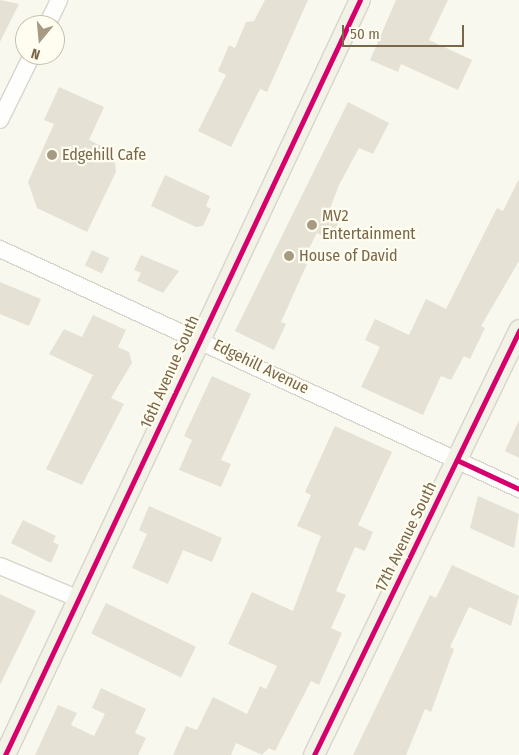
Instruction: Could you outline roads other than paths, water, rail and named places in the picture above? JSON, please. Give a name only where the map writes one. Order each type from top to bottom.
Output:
[{"type":"main road","name":"16th Avenue South","points":[[5,755],[199,337],[360,0]]},
{"type":"main road","name":"17th Avenue South","points":[[314,755],[519,330]]},
{"type":"street","points":[[52,15],[59,0]]},
{"type":"street","points":[[0,120],[27,65]]},
{"type":"street","name":"Edgehill Avenue","points":[[0,249],[199,337],[519,489]]},
{"type":"street","points":[[0,566],[79,599]]},
{"type":"place","name":"Edgehill Cafe","points":[[52,155]]},
{"type":"place","name":"MV2 Entertainment","points":[[312,225]]},
{"type":"place","name":"House of David","points":[[289,256]]}]
